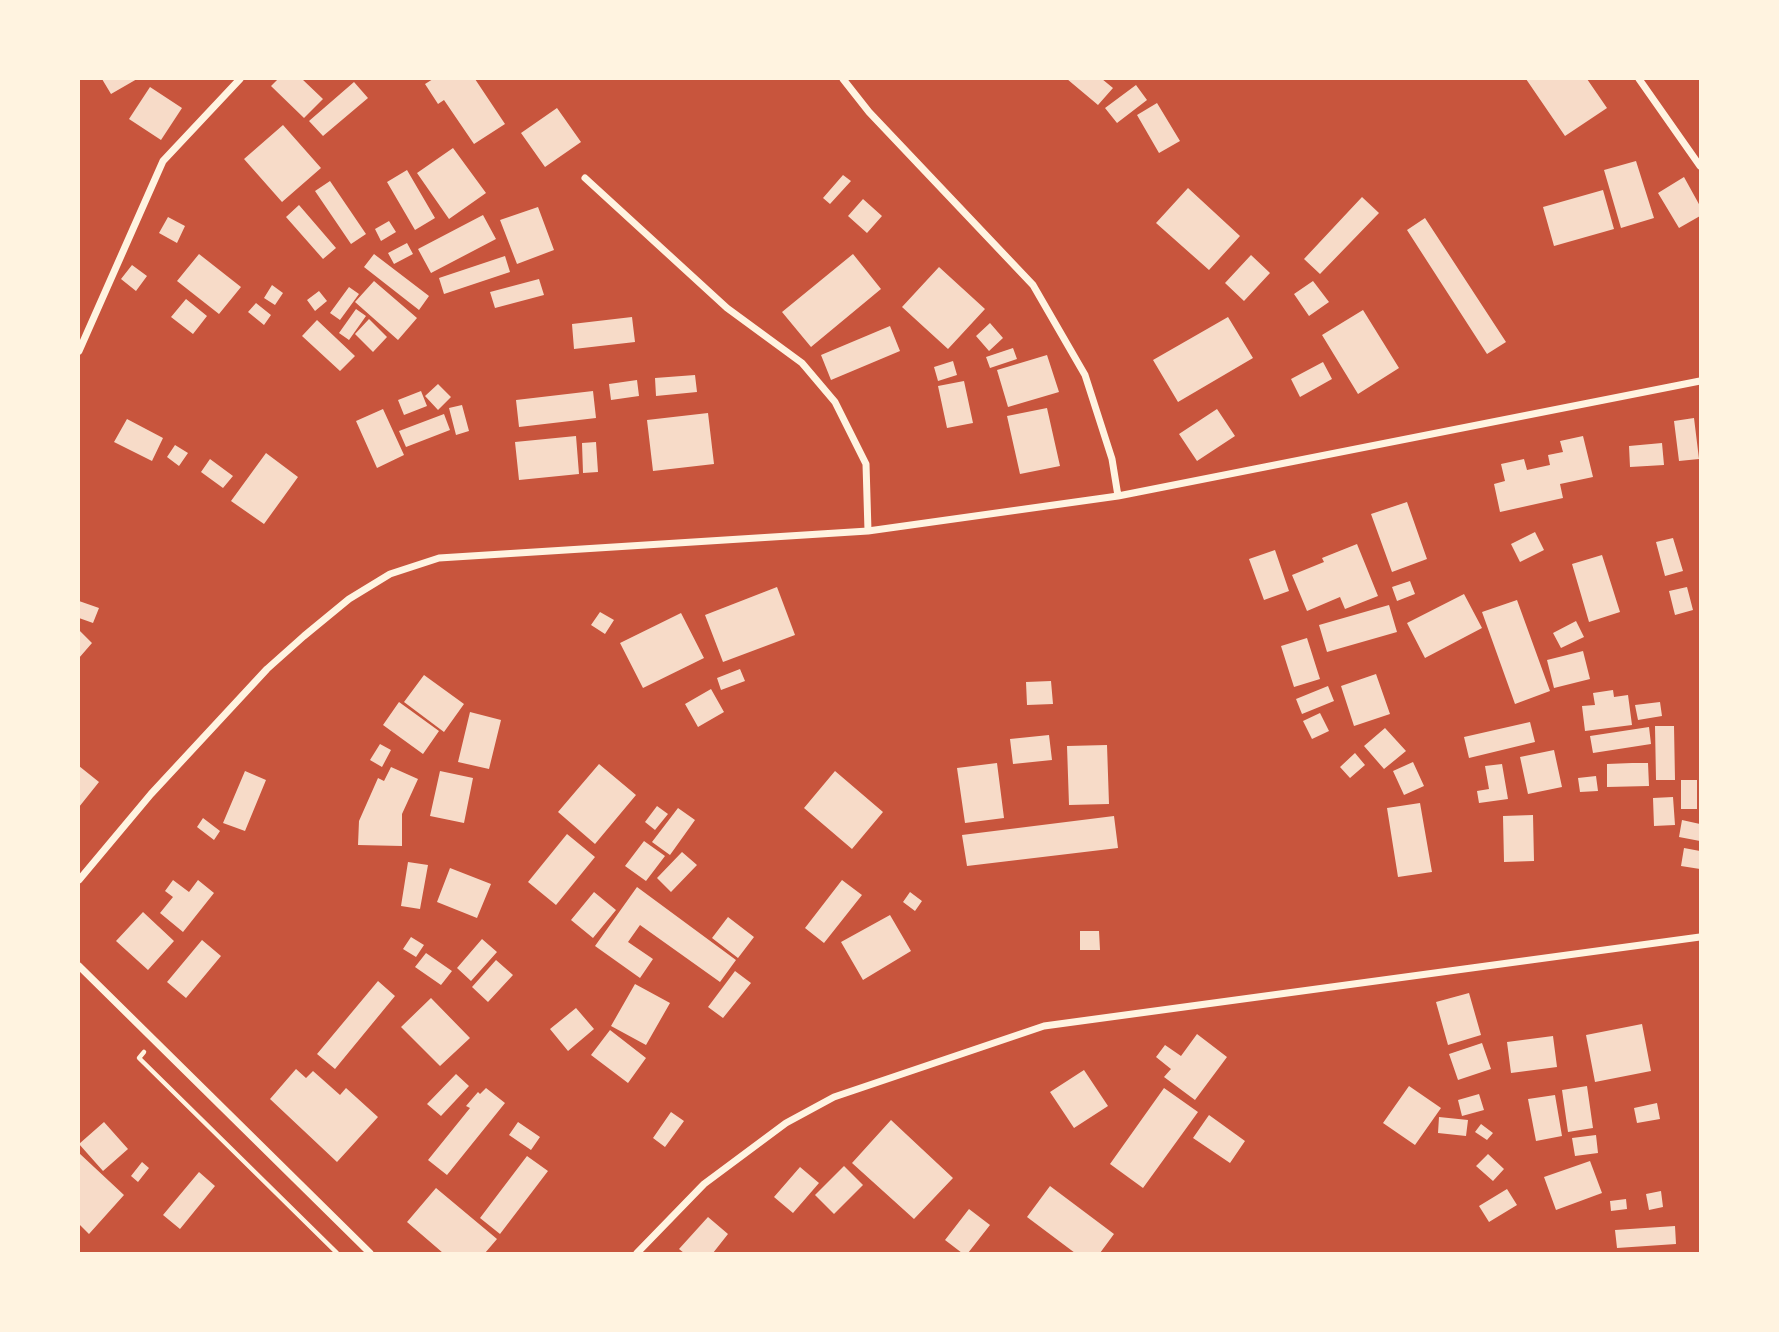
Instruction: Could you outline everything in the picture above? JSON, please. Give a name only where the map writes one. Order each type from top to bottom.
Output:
[{"type":"street","points":[[79,351],[163,161],[240,79]]},
{"type":"street","points":[[843,79],[869,112],[1033,285],[1085,375],[1112,459],[1118,496]]},
{"type":"street","points":[[1639,79],[1700,166]]},
{"type":"street","points":[[585,178],[727,308],[802,363],[835,402],[866,464],[868,531]]},
{"type":"street","points":[[79,880],[151,794],[267,669],[349,599],[390,574],[439,558],[868,531],[1118,496],[1700,381]]},
{"type":"street","points":[[637,1253],[704,1184],[786,1123],[834,1097],[1044,1026],[1700,937]]},
{"type":"street","points":[[79,967],[370,1253]]},
{"type":"path","points":[[155,1041],[139,1058],[337,1253]]},
{"type":"building","points":[[102,79],[137,79],[111,94]]},
{"type":"building","points":[[278,79],[302,79],[323,99],[304,118],[271,86]]},
{"type":"building","points":[[433,79],[475,79],[505,124],[474,144],[444,100],[438,104],[425,84]]},
{"type":"building","points":[[1067,79],[1102,79],[1113,88],[1098,105]]},
{"type":"building","points":[[1526,79],[1587,79],[1607,108],[1565,136]]},
{"type":"building","points":[[354,82],[368,98],[323,136],[309,121]]},
{"type":"building","points":[[1136,85],[1147,100],[1117,123],[1105,108]]},
{"type":"building","points":[[150,87],[182,108],[161,140],[129,119]]},
{"type":"building","points":[[1157,103],[1180,141],[1159,153],[1137,115]]},
{"type":"building","points":[[557,108],[581,142],[545,167],[521,133]]},
{"type":"building","points":[[283,125],[321,168],[282,202],[244,159]]},
{"type":"building","points":[[453,148],[486,193],[449,219],[417,173]]},
{"type":"building","points":[[1636,161],[1654,218],[1621,228],[1604,170]]},
{"type":"building","points":[[407,170],[435,218],[415,230],[387,182]]},
{"type":"building","points":[[843,175],[851,181],[830,204],[823,198]]},
{"type":"building","points":[[1684,177],[1700,206],[1700,216],[1679,228],[1658,193]]},
{"type":"building","points":[[330,181],[366,234],[351,244],[315,191]]},
{"type":"building","points":[[1188,188],[1240,236],[1209,270],[1156,223]]},
{"type":"building","points":[[1603,190],[1614,229],[1554,246],[1543,207]]},
{"type":"building","points":[[1362,197],[1379,213],[1320,274],[1304,259]]},
{"type":"building","points":[[863,199],[882,216],[867,233],[848,216]]},
{"type":"building","points":[[299,205],[336,248],[323,259],[286,217]]},
{"type":"building","points":[[538,207],[554,250],[517,264],[500,220]]},
{"type":"building","points":[[483,215],[496,239],[431,273],[418,249]]},
{"type":"building","points":[[168,217],[185,226],[177,243],[159,233]]},
{"type":"building","points":[[1425,218],[1506,342],[1487,354],[1407,230]]},
{"type":"building","points":[[389,221],[396,232],[381,241],[375,229]]},
{"type":"building","points":[[407,243],[413,254],[394,264],[388,253]]},
{"type":"building","points":[[199,254],[241,287],[219,314],[177,281]]},
{"type":"building","points":[[374,254],[429,296],[419,310],[364,267]]},
{"type":"building","points":[[853,254],[881,289],[811,347],[782,312]]},
{"type":"building","points":[[1251,255],[1270,273],[1244,301],[1225,283]]},
{"type":"building","points":[[505,256],[510,272],[444,294],[439,278]]},
{"type":"building","points":[[132,265],[147,276],[136,291],[121,279]]},
{"type":"building","points":[[939,267],[985,309],[948,349],[902,307]]},
{"type":"building","points":[[539,279],[544,295],[495,308],[490,292]]},
{"type":"building","points":[[374,281],[417,318],[398,340],[355,302]]},
{"type":"building","points":[[1313,281],[1329,302],[1309,316],[1294,294]]},
{"type":"building","points":[[272,285],[283,293],[275,305],[264,298]]},
{"type":"building","points":[[349,287],[359,294],[340,320],[330,313]]},
{"type":"building","points":[[319,291],[327,301],[315,311],[307,300]]},
{"type":"building","points":[[186,299],[207,316],[193,334],[171,317]]},
{"type":"building","points":[[256,303],[271,315],[264,325],[248,312]]},
{"type":"building","points":[[356,309],[366,316],[349,340],[339,333]]},
{"type":"building","points":[[1363,310],[1399,368],[1358,394],[1322,335]]},
{"type":"building","points":[[632,317],[635,342],[574,349],[572,324]]},
{"type":"building","points":[[1228,317],[1253,358],[1178,402],[1153,360]]},
{"type":"building","points":[[369,319],[387,337],[373,352],[355,334]]},
{"type":"building","points":[[317,320],[355,356],[340,371],[302,336]]},
{"type":"building","points":[[990,323],[1003,338],[989,351],[976,336]]},
{"type":"building","points":[[890,326],[900,351],[831,380],[821,355]]},
{"type":"building","points":[[1013,348],[1017,359],[990,368],[986,357]]},
{"type":"building","points":[[1047,355],[1059,392],[1008,407],[997,370]]},
{"type":"building","points":[[953,361],[957,375],[938,381],[934,367]]},
{"type":"building","points":[[1323,362],[1332,379],[1300,397],[1291,379]]},
{"type":"building","points":[[695,375],[697,392],[656,396],[655,378]]},
{"type":"building","points":[[637,380],[639,396],[611,400],[609,384]]},
{"type":"building","points":[[964,381],[973,423],[947,428],[938,386]]},
{"type":"building","points":[[438,384],[451,397],[438,410],[425,396]]},
{"type":"building","points":[[421,391],[427,406],[404,415],[398,400]]},
{"type":"building","points":[[593,391],[596,418],[519,427],[516,400]]},
{"type":"building","points":[[462,405],[469,431],[456,435],[449,408]]},
{"type":"building","points":[[1047,408],[1060,466],[1020,474],[1007,416]]},
{"type":"building","points":[[383,409],[404,455],[377,468],[356,421]]},
{"type":"building","points":[[1217,409],[1235,436],[1197,461],[1179,434]]},
{"type":"building","points":[[708,413],[714,464],[653,471],[647,420]]},
{"type":"building","points":[[444,414],[450,430],[406,447],[399,431]]},
{"type":"building","points":[[1694,418],[1699,459],[1679,461],[1674,421]]},
{"type":"building","points":[[127,419],[163,438],[152,461],[114,442]]},
{"type":"building","points":[[576,436],[579,474],[519,480],[515,442]]},
{"type":"building","points":[[1583,436],[1593,477],[1560,484],[1563,498],[1500,512],[1494,484],[1505,481],[1501,464],[1524,459],[1527,470],[1550,465],[1548,455],[1563,452],[1560,441]]},
{"type":"building","points":[[596,442],[598,472],[583,473],[582,443]]},
{"type":"building","points":[[1662,443],[1664,465],[1630,467],[1629,446]]},
{"type":"building","points":[[175,445],[188,453],[179,466],[167,457]]},
{"type":"building","points":[[266,453],[298,477],[264,524],[231,501]]},
{"type":"building","points":[[210,459],[233,476],[223,488],[201,472]]},
{"type":"building","points":[[1407,502],[1427,559],[1392,572],[1371,514]]},
{"type":"building","points":[[1535,532],[1544,550],[1520,562],[1511,544]]},
{"type":"building","points":[[1673,538],[1683,571],[1665,576],[1656,542]]},
{"type":"building","points":[[1357,544],[1378,596],[1345,609],[1340,597],[1307,611],[1292,575],[1324,562],[1322,558]]},
{"type":"building","points":[[1275,550],[1289,591],[1264,600],[1249,559]]},
{"type":"building","points":[[1602,555],[1620,612],[1589,622],[1572,564]]},
{"type":"building","points":[[1410,581],[1415,594],[1397,601],[1392,587]]},
{"type":"building","points":[[777,587],[795,635],[723,662],[705,615]]},
{"type":"building","points":[[1687,587],[1693,610],[1675,615],[1669,591]]},
{"type":"building","points":[[1464,594],[1482,628],[1425,658],[1407,623]]},
{"type":"building","points":[[1517,600],[1550,691],[1515,704],[1482,612]]},
{"type":"building","points":[[79,601],[99,608],[93,623],[79,618]]},
{"type":"building","points":[[1389,605],[1397,632],[1327,652],[1319,625]]},
{"type":"building","points":[[600,612],[614,620],[605,634],[591,625]]},
{"type":"building","points":[[681,613],[704,658],[643,688],[620,643]]},
{"type":"building","points":[[1576,621],[1584,637],[1561,648],[1553,633]]},
{"type":"building","points":[[79,630],[92,643],[79,658]]},
{"type":"building","points":[[1307,638],[1320,679],[1294,687],[1281,646]]},
{"type":"building","points":[[1583,651],[1590,679],[1554,688],[1547,660]]},
{"type":"building","points":[[740,669],[745,681],[721,690],[717,678]]},
{"type":"building","points":[[1376,674],[1390,714],[1354,726],[1341,686]]},
{"type":"building","points":[[424,675],[464,704],[444,732],[404,702]]},
{"type":"building","points":[[1051,681],[1053,704],[1027,705],[1026,682]]},
{"type":"building","points":[[1328,686],[1334,701],[1302,714],[1296,699]]},
{"type":"building","points":[[711,689],[724,712],[698,727],[685,704]]},
{"type":"building","points":[[1613,690],[1614,697],[1628,695],[1632,725],[1585,731],[1582,706],[1595,705],[1593,693]]},
{"type":"building","points":[[399,702],[439,731],[423,754],[383,725]]},
{"type":"building","points":[[1660,702],[1662,716],[1638,720],[1635,705]]},
{"type":"building","points":[[470,712],[501,720],[489,769],[458,762]]},
{"type":"building","points":[[1320,713],[1329,731],[1312,739],[1303,721]]},
{"type":"building","points":[[1530,722],[1535,742],[1469,758],[1464,737]]},
{"type":"building","points":[[1655,726],[1674,726],[1675,780],[1656,780]]},
{"type":"building","points":[[1649,727],[1651,744],[1593,753],[1590,736]]},
{"type":"building","points":[[1385,728],[1406,751],[1384,769],[1364,746]]},
{"type":"building","points":[[1049,735],[1052,760],[1013,764],[1010,739]]},
{"type":"building","points":[[380,744],[391,750],[382,767],[370,760]]},
{"type":"building","points":[[1107,745],[1109,804],[1069,805],[1067,746]]},
{"type":"building","points":[[1554,750],[1562,787],[1528,794],[1520,757]]},
{"type":"building","points":[[1355,753],[1365,765],[1350,778],[1340,767]]},
{"type":"building","points":[[1413,762],[1424,786],[1404,795],[1393,771]]},
{"type":"building","points":[[997,763],[1004,818],[965,823],[957,768]]},
{"type":"building","points":[[1648,763],[1649,786],[1607,787],[1607,764]]},
{"type":"building","points":[[599,764],[636,795],[595,844],[558,812]]},
{"type":"building","points":[[1502,764],[1508,799],[1479,803],[1477,791],[1489,789],[1485,766]]},
{"type":"building","points":[[79,766],[99,782],[79,807]]},
{"type":"building","points":[[391,767],[418,779],[402,814],[402,846],[358,845],[359,821],[378,778],[384,781]]},
{"type":"building","points":[[245,771],[266,780],[245,831],[223,823]]},
{"type":"building","points":[[440,771],[473,778],[464,823],[430,816]]},
{"type":"building","points":[[835,771],[883,812],[852,849],[804,808]]},
{"type":"building","points":[[1596,776],[1598,791],[1580,792],[1578,778]]},
{"type":"building","points":[[1681,780],[1697,780],[1697,809],[1681,809]]},
{"type":"building","points":[[1673,797],[1675,825],[1654,826],[1653,798]]},
{"type":"building","points":[[1420,803],[1432,872],[1398,877],[1387,808]]},
{"type":"building","points":[[657,806],[668,814],[655,830],[645,822]]},
{"type":"building","points":[[678,808],[695,820],[670,855],[652,842]]},
{"type":"building","points":[[1533,815],[1534,861],[1504,862],[1503,816]]},
{"type":"building","points":[[1114,816],[1118,848],[967,866],[962,835]]},
{"type":"building","points":[[203,818],[220,831],[214,840],[197,827]]},
{"type":"building","points":[[1682,820],[1700,824],[1700,841],[1679,837]]},
{"type":"building","points":[[567,834],[595,857],[556,905],[528,882]]},
{"type":"building","points":[[644,841],[665,856],[646,881],[625,866]]},
{"type":"building","points":[[1684,848],[1700,851],[1700,869],[1681,866]]},
{"type":"building","points":[[682,852],[697,865],[671,892],[657,878]]},
{"type":"building","points":[[408,862],[428,865],[420,909],[401,906]]},
{"type":"building","points":[[450,868],[491,884],[477,918],[437,902]]},
{"type":"building","points":[[173,880],[189,892],[198,880],[214,893],[183,932],[160,913],[173,897],[165,891]]},
{"type":"building","points":[[842,880],[862,895],[824,943],[805,928]]},
{"type":"building","points":[[637,887],[736,960],[720,982],[640,925],[628,942],[653,959],[640,978],[595,946]]},
{"type":"building","points":[[594,892],[616,910],[593,938],[571,920]]},
{"type":"building","points":[[910,892],[922,901],[915,911],[903,902]]},
{"type":"building","points":[[143,912],[174,941],[148,970],[116,941]]},
{"type":"building","points":[[890,915],[911,951],[863,980],[841,942]]},
{"type":"building","points":[[728,917],[754,937],[738,958],[712,938]]},
{"type":"building","points":[[1080,931],[1099,931],[1100,950],[1080,950]]},
{"type":"building","points":[[411,937],[424,945],[416,957],[403,949]]},
{"type":"building","points":[[482,939],[497,952],[471,981],[457,968]]},
{"type":"building","points":[[202,940],[221,956],[186,998],[167,982]]},
{"type":"building","points":[[426,953],[452,971],[441,985],[415,967]]},
{"type":"building","points":[[496,960],[513,975],[488,1002],[472,987]]},
{"type":"building","points":[[735,971],[751,983],[723,1018],[708,1007]]},
{"type":"building","points":[[378,981],[395,996],[335,1069],[317,1054]]},
{"type":"building","points":[[635,984],[670,1003],[646,1045],[611,1026]]},
{"type":"building","points":[[1469,993],[1481,1035],[1448,1045],[1436,1002]]},
{"type":"building","points":[[431,998],[470,1038],[440,1066],[401,1027]]},
{"type":"building","points":[[576,1008],[594,1029],[568,1051],[550,1029]]},
{"type":"building","points":[[1642,1024],[1651,1071],[1595,1082],[1586,1035]]},
{"type":"building","points":[[610,1030],[646,1058],[628,1083],[591,1055]]},
{"type":"building","points":[[1197,1034],[1227,1057],[1195,1100],[1164,1077],[1171,1069],[1156,1057],[1165,1045],[1181,1056]]},
{"type":"building","points":[[1553,1036],[1557,1067],[1511,1073],[1507,1042]]},
{"type":"building","points":[[1482,1043],[1491,1069],[1458,1080],[1449,1054]]},
{"type":"building","points":[[296,1069],[306,1078],[313,1071],[340,1095],[346,1088],[378,1117],[337,1162],[270,1099]]},
{"type":"building","points":[[1084,1070],[1108,1106],[1074,1128],[1050,1092]]},
{"type":"building","points":[[456,1074],[469,1086],[441,1116],[427,1104]]},
{"type":"building","points":[[1409,1086],[1441,1108],[1415,1145],[1383,1123]]},
{"type":"building","points":[[1587,1086],[1593,1128],[1568,1132],[1562,1090]]},
{"type":"building","points":[[486,1088],[505,1103],[447,1175],[428,1160],[470,1108],[466,1106],[478,1092],[480,1094]]},
{"type":"building","points":[[1164,1088],[1198,1112],[1143,1188],[1110,1164]]},
{"type":"building","points":[[1479,1094],[1484,1110],[1462,1116],[1458,1100]]},
{"type":"building","points":[[1555,1095],[1562,1136],[1536,1141],[1528,1099]]},
{"type":"building","points":[[1657,1103],[1660,1119],[1637,1123],[1634,1108]]},
{"type":"building","points":[[671,1112],[684,1121],[665,1147],[653,1138]]},
{"type":"building","points":[[1209,1115],[1245,1141],[1230,1163],[1193,1138]]},
{"type":"building","points":[[1439,1117],[1468,1120],[1466,1136],[1438,1133]]},
{"type":"building","points":[[891,1120],[953,1178],[914,1219],[852,1163]]},
{"type":"building","points":[[104,1122],[128,1149],[103,1171],[79,1144]]},
{"type":"building","points":[[518,1122],[540,1137],[531,1150],[509,1135]]},
{"type":"building","points":[[1481,1124],[1493,1133],[1487,1140],[1475,1132]]},
{"type":"building","points":[[1596,1135],[1598,1153],[1575,1156],[1572,1138]]},
{"type":"building","points":[[79,1153],[124,1195],[89,1234],[79,1224]]},
{"type":"building","points":[[1488,1154],[1504,1169],[1493,1181],[1476,1166]]},
{"type":"building","points":[[527,1156],[548,1171],[500,1234],[480,1218]]},
{"type":"building","points":[[1590,1161],[1602,1193],[1556,1210],[1544,1177]]},
{"type":"building","points":[[142,1162],[149,1168],[138,1182],[131,1176]]},
{"type":"building","points":[[844,1166],[863,1185],[834,1214],[815,1195]]},
{"type":"building","points":[[800,1167],[819,1183],[793,1213],[774,1197]]},
{"type":"building","points":[[199,1172],[215,1186],[180,1229],[163,1215]]},
{"type":"building","points":[[1050,1186],[1114,1234],[1100,1253],[1075,1253],[1027,1217]]},
{"type":"building","points":[[436,1188],[497,1239],[485,1253],[443,1253],[407,1222]]},
{"type":"building","points":[[1507,1189],[1517,1205],[1489,1222],[1479,1206]]},
{"type":"building","points":[[1661,1191],[1663,1207],[1649,1210],[1646,1194]]},
{"type":"building","points":[[1626,1199],[1627,1209],[1611,1211],[1610,1201]]},
{"type":"building","points":[[969,1209],[990,1225],[968,1253],[962,1253],[945,1240]]},
{"type":"building","points":[[708,1217],[728,1234],[713,1253],[684,1253],[679,1249]]},
{"type":"building","points":[[1675,1226],[1676,1244],[1617,1248],[1615,1230]]}]
